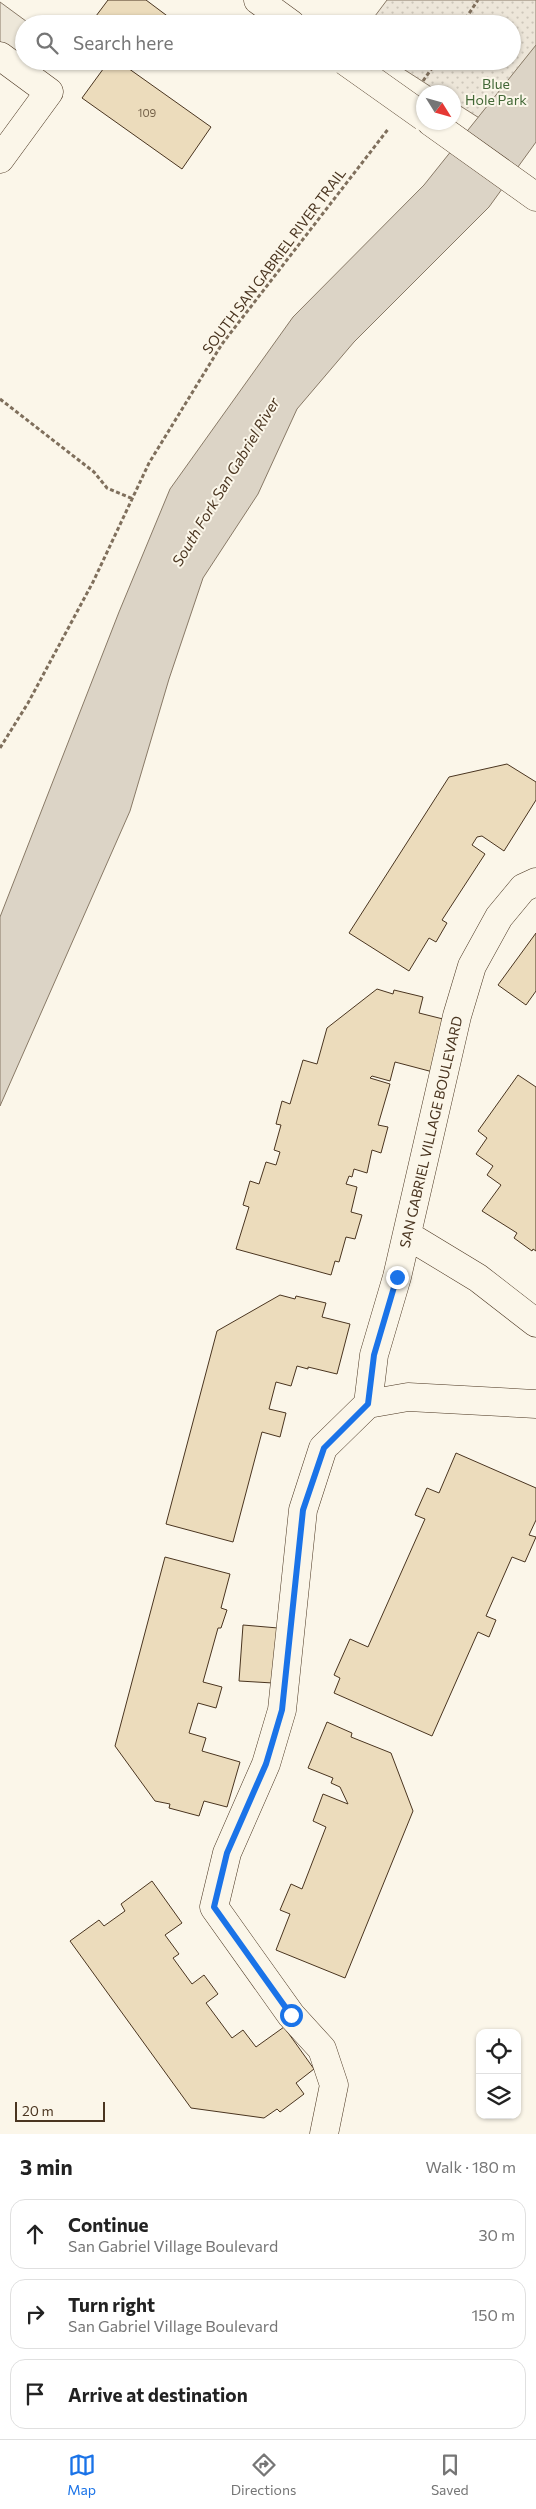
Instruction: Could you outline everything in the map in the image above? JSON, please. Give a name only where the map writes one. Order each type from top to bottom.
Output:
[{"type":"main road","points":[[258,0],[279,15]]},
{"type":"main road","points":[[0,56],[15,67]]},
{"type":"main road","points":[[0,159],[48,92],[19,70]]},
{"type":"main road","points":[[358,70],[416,111]]},
{"type":"main road","points":[[442,130],[536,197]]},
{"type":"main road","name":"SAN GABRIEL VILLAGE BOULEVARD","points":[[368,1404],[374,1355],[407,1235],[457,1016],[472,966],[499,917],[524,888],[536,882]]},
{"type":"main road","points":[[407,1235],[478,1278],[536,1323]]},
{"type":"main road","points":[[324,2134],[334,2085],[322,2050],[291,2015],[214,1907],[227,1853],[266,1764],[282,1710],[303,1510],[324,1448],[368,1404],[408,1397],[536,1404]]},
{"type":"path","points":[[468,15],[478,0]]},
{"type":"path","points":[[422,82],[431,70]]},
{"type":"path","name":"SOUTH SAN GABRIEL RIVER TRAIL","points":[[0,748],[28,704],[94,582],[149,463],[222,344],[393,122]]},
{"type":"path","points":[[0,399],[94,472],[107,488],[133,499]]},
{"type":"green space","name":"Blue Hole Park","points":[[387,0],[536,0],[536,90],[503,133],[461,106],[461,85],[428,85],[405,70],[521,70],[521,15],[376,15]]},
{"type":"shaded area","points":[[0,2],[18,15],[15,15],[15,53],[0,73]]},
{"type":"water","name":"South Fork San Gabriel River","points":[[536,45],[536,142],[489,207],[354,342],[297,409],[258,494],[203,578],[169,679],[130,811],[0,1106],[0,917],[119,612],[170,489],[293,317],[424,185],[516,70],[521,70],[521,64]]},
{"type":"building","points":[[108,0],[146,0],[166,15],[97,15]]},
{"type":"building","points":[[102,70],[131,70],[211,127],[182,169],[82,98]]},
{"type":"building","points":[[507,764],[536,782],[536,800],[504,851],[482,836],[477,837],[472,845],[485,854],[442,920],[447,923],[436,942],[429,938],[409,971],[349,933],[449,777]]},
{"type":"building","points":[[536,933],[536,991],[526,1005],[498,985]]},
{"type":"building","points":[[377,989],[393,994],[394,990],[423,997],[419,1013],[447,1020],[433,1072],[395,1062],[390,1081],[372,1076],[370,1078],[390,1084],[378,1125],[388,1127],[381,1153],[372,1150],[367,1173],[354,1169],[352,1177],[349,1176],[346,1184],[357,1187],[351,1212],[362,1215],[355,1239],[346,1237],[339,1262],[335,1261],[331,1275],[236,1249],[249,1207],[243,1205],[250,1181],[259,1184],[266,1162],[276,1165],[280,1152],[274,1150],[281,1125],[276,1124],[282,1101],[290,1104],[303,1060],[317,1064],[327,1028]]},
{"type":"building","points":[[518,1075],[536,1087],[536,1251],[533,1249],[532,1251],[514,1238],[517,1233],[482,1211],[501,1185],[487,1175],[493,1166],[476,1154],[487,1138],[478,1131]]},
{"type":"building","points":[[280,1295],[295,1299],[296,1296],[326,1303],[322,1317],[350,1324],[337,1374],[297,1366],[291,1386],[276,1382],[269,1409],[286,1413],[280,1437],[262,1432],[233,1542],[166,1524],[217,1331]]},
{"type":"building","points":[[456,1453],[536,1488],[536,1520],[529,1535],[536,1537],[525,1562],[512,1557],[486,1616],[496,1620],[489,1637],[478,1632],[432,1736],[334,1693],[340,1678],[334,1675],[350,1639],[368,1647],[425,1519],[415,1515],[427,1488],[439,1493]]},
{"type":"building","points":[[165,1557],[230,1574],[221,1608],[227,1610],[221,1628],[218,1628],[203,1682],[222,1687],[216,1708],[198,1703],[189,1733],[206,1738],[202,1751],[240,1762],[227,1807],[204,1801],[199,1816],[169,1808],[170,1804],[155,1801],[115,1746]]},
{"type":"building","points":[[243,1625],[278,1628],[273,1683],[239,1681]]},
{"type":"building","points":[[327,1722],[352,1733],[351,1737],[391,1753],[413,1811],[345,1978],[276,1950],[290,1914],[280,1910],[291,1884],[302,1889],[326,1827],[313,1821],[323,1794],[348,1804],[340,1787],[331,1783],[333,1778],[308,1768]]},
{"type":"building","points":[[152,1881],[182,1923],[165,1935],[179,1954],[173,1958],[192,1984],[204,1975],[218,1994],[206,2003],[232,2038],[243,2030],[256,2047],[284,2027],[314,2069],[296,2083],[304,2094],[280,2112],[277,2109],[264,2118],[191,2108],[70,1941],[99,1920],[104,1926],[125,1911],[121,1904]]},
{"type":"route","points":[[291,2015],[214,1907],[227,1853],[266,1764],[282,1710],[293,1624],[303,1510],[324,1448],[368,1404],[374,1355],[397,1277]]}]
